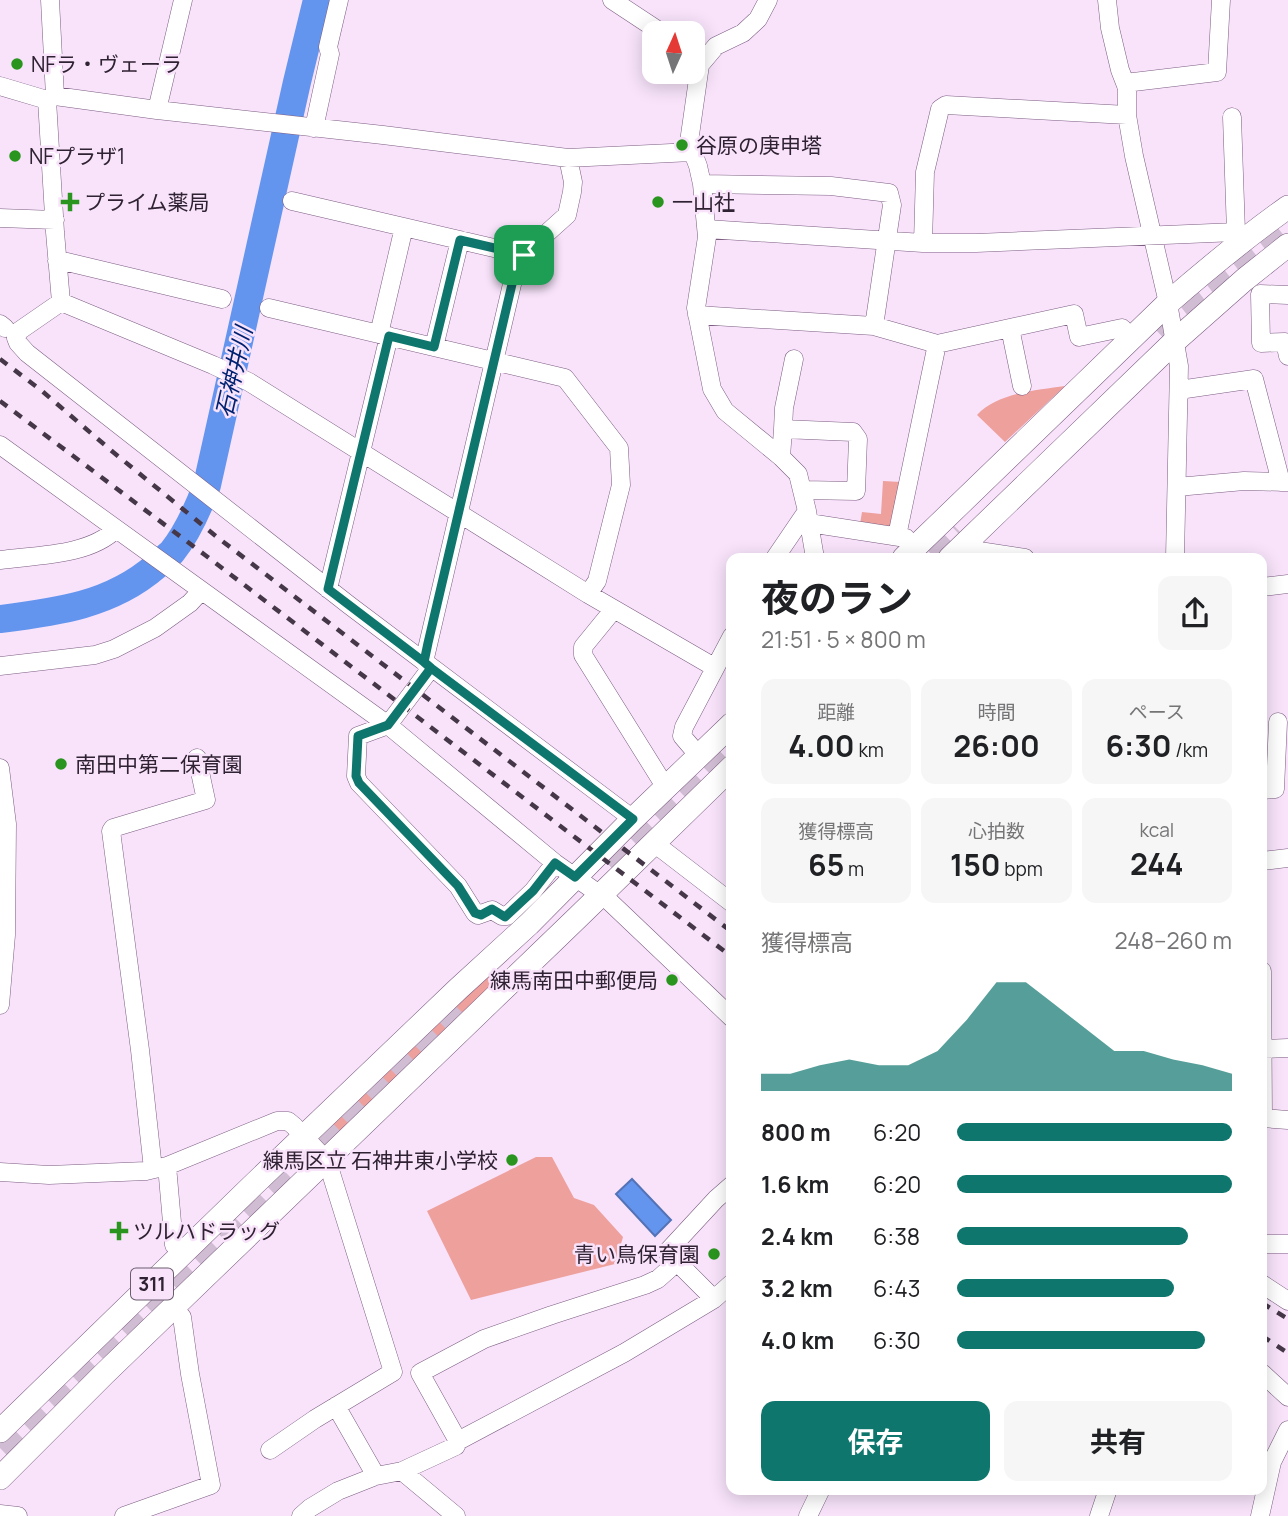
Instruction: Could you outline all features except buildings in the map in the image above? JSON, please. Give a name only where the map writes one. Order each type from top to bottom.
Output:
[{"type":"main road","points":[[905,547],[1240,236],[1288,207]]},
{"type":"main road","points":[[975,550],[1175,341],[1288,245]]},
{"type":"main road","points":[[633,819],[726,730]]},
{"type":"main road","points":[[0,1479],[172,1307],[726,773]]},
{"type":"main road","name":"311","points":[[0,1431],[529,924],[633,819]]},
{"type":"street","points":[[50,0],[54,220],[61,302]]},
{"type":"street","points":[[157,110],[183,0]]},
{"type":"street","points":[[312,128],[330,54],[328,47],[338,0]]},
{"type":"street","points":[[612,0],[644,21]]},
{"type":"street","points":[[705,55],[716,46],[743,33],[758,19],[768,0]]},
{"type":"street","points":[[1107,0],[1110,28],[1125,83],[1134,156],[1168,303],[1179,366],[1175,553]]},
{"type":"street","points":[[1125,83],[1217,72],[1221,0]]},
{"type":"street","points":[[694,84],[690,142],[702,184],[707,229],[696,308],[712,389],[724,411],[798,474],[814,553]]},
{"type":"street","points":[[0,86],[51,98],[568,158],[692,152]]},
{"type":"street","points":[[923,243],[925,172],[940,109],[946,105],[1128,115]]},
{"type":"street","points":[[707,229],[923,243],[1240,236],[1232,117]]},
{"type":"street","points":[[555,863],[533,891],[507,916],[502,916],[492,909],[481,915],[475,913],[458,886],[357,780],[358,736],[388,725],[427,665],[457,513],[513,280],[524,255],[567,215],[573,182],[568,158]]},
{"type":"street","points":[[702,184],[831,186],[889,193],[892,205],[874,326]]},
{"type":"street","points":[[292,201],[524,255]]},
{"type":"street","points":[[0,218],[54,220]]},
{"type":"street","points":[[328,589],[361,451],[404,227]]},
{"type":"street","points":[[434,347],[460,240]]},
{"type":"street","points":[[57,261],[222,299]]},
{"type":"street","points":[[1288,295],[1260,294],[1261,343],[1284,342],[1288,356]]},
{"type":"street","points":[[633,819],[328,589],[27,353],[16,338],[19,331],[61,302],[249,382],[587,594],[714,667]]},
{"type":"street","points":[[268,308],[565,378],[619,448],[621,485],[597,581],[587,594]]},
{"type":"street","points":[[697,315],[874,326],[937,344],[1074,314],[1079,337],[1122,328],[1131,338]]},
{"type":"street","points":[[1010,328],[1022,386]]},
{"type":"street","points":[[808,517],[905,547],[937,344]]},
{"type":"street","points":[[781,457],[784,408],[794,359]]},
{"type":"street","points":[[1177,487],[1244,481],[1285,482],[1254,379],[1179,390]]},
{"type":"street","points":[[783,429],[853,432],[859,439],[856,491],[803,490]]},
{"type":"street","points":[[0,445],[388,725],[555,863],[618,909],[726,1012]]},
{"type":"street","points":[[779,553],[808,517]]},
{"type":"street","points":[[0,560],[75,550],[108,537],[116,529]]},
{"type":"street","points":[[975,550],[994,553]]},
{"type":"street","points":[[1267,586],[1288,584]]},
{"type":"street","points":[[0,666],[95,655],[114,649],[155,628],[190,603],[201,591]]},
{"type":"street","points":[[614,609],[583,647],[583,655],[666,788]]},
{"type":"street","points":[[699,756],[682,736],[684,727],[726,646]]},
{"type":"street","points":[[1267,790],[1275,789],[1276,722]]},
{"type":"street","points":[[183,1254],[174,1245],[160,1168],[140,1050],[111,831],[113,828],[206,800],[197,758]]},
{"type":"street","points":[[0,768],[7,824],[6,935],[0,1004]]},
{"type":"street","points":[[654,843],[726,898]]},
{"type":"street","points":[[1267,861],[1288,858]]},
{"type":"street","points":[[1267,1049],[1288,1048]]},
{"type":"street","points":[[1267,1118],[1288,1120]]},
{"type":"street","points":[[0,1172],[90,1174],[160,1168],[277,1121],[288,1121],[304,1137],[325,1159],[330,1170],[393,1372],[270,1450]]},
{"type":"street","points":[[714,1299],[667,1252],[726,1190]]},
{"type":"street","points":[[1267,1244],[1288,1244]]},
{"type":"street","points":[[458,1441],[420,1373],[484,1339],[658,1279],[676,1263]]},
{"type":"street","points":[[1267,1287],[1288,1301]]},
{"type":"street","points":[[301,1516],[338,1491],[376,1476],[402,1471],[456,1446],[458,1441],[624,1353],[714,1299],[726,1288]]},
{"type":"street","points":[[124,1516],[211,1485],[182,1317],[172,1307]]},
{"type":"street","points":[[1267,1378],[1288,1397]]},
{"type":"street","points":[[336,1406],[376,1476]]},
{"type":"street","points":[[1267,1483],[1272,1462],[1288,1430]]},
{"type":"street","points":[[402,1471],[456,1516]]},
{"type":"street","points":[[808,1516],[818,1495]]},
{"type":"street","points":[[1100,1516],[1106,1495]]},
{"type":"street","points":[[1259,1516],[1264,1495]]},
{"type":"street","points":[[0,1514],[18,1516]]},
{"type":"shaded area","points":[[1065,386],[1005,442],[977,415],[1006,397]]},
{"type":"shaded area","points":[[883,481],[901,482],[893,523],[888,528],[860,524],[862,512],[881,514]]},
{"type":"shaded area","points":[[490,971],[500,983],[339,1132],[329,1121]]},
{"type":"shaded area","points":[[536,1157],[552,1157],[574,1198],[594,1205],[623,1237],[615,1264],[471,1300],[427,1211]]},
{"type":"water","points":[[632,1179],[671,1220],[655,1236],[616,1194]]},
{"type":"waterway","name":"石神井川","points":[[0,619],[63,609],[121,590],[172,552],[192,520],[207,485],[317,0]]},
{"type":"tunnel","points":[[1156,330],[1288,225]]},
{"type":"tunnel","points":[[940,553],[961,533]]},
{"type":"tunnel","points":[[606,862],[726,746]]},
{"type":"tunnel","points":[[0,1448],[463,1000]]},
{"type":"railway","points":[[0,359],[217,537],[726,927]]},
{"type":"railway","points":[[0,401],[726,952]]},
{"type":"railway","points":[[1267,1306],[1288,1319]]},
{"type":"railway","points":[[1267,1339],[1288,1353]]},
{"type":"place","name":"NFラ・ヴェーラ","points":[[17,64]]},
{"type":"place","name":"谷原の庚申塔","points":[[682,145]]},
{"type":"place","name":"NFプラザ1","points":[[15,156]]},
{"type":"place","name":"プライム薬局","points":[[70,202]]},
{"type":"place","name":"一山社","points":[[658,202]]},
{"type":"place","name":"南田中第二保育園","points":[[61,764]]},
{"type":"place","name":"練馬南田中郵便局","points":[[672,980]]},
{"type":"place","name":"練馬区立 石神井東小学校","points":[[512,1160]]},
{"type":"place","name":"ツルハドラッグ","points":[[119,1231]]},
{"type":"place","name":"青い鳥保育園","points":[[714,1254]]},
{"type":"route","points":[[524,255],[460,240],[434,347],[389,336],[328,589],[431,668],[633,819],[575,877],[555,863],[533,891],[505,917],[492,909],[481,915],[475,913],[458,886],[359,783],[356,776],[358,736],[388,725],[431,668],[424,662],[457,513],[513,280],[524,255]]}]
